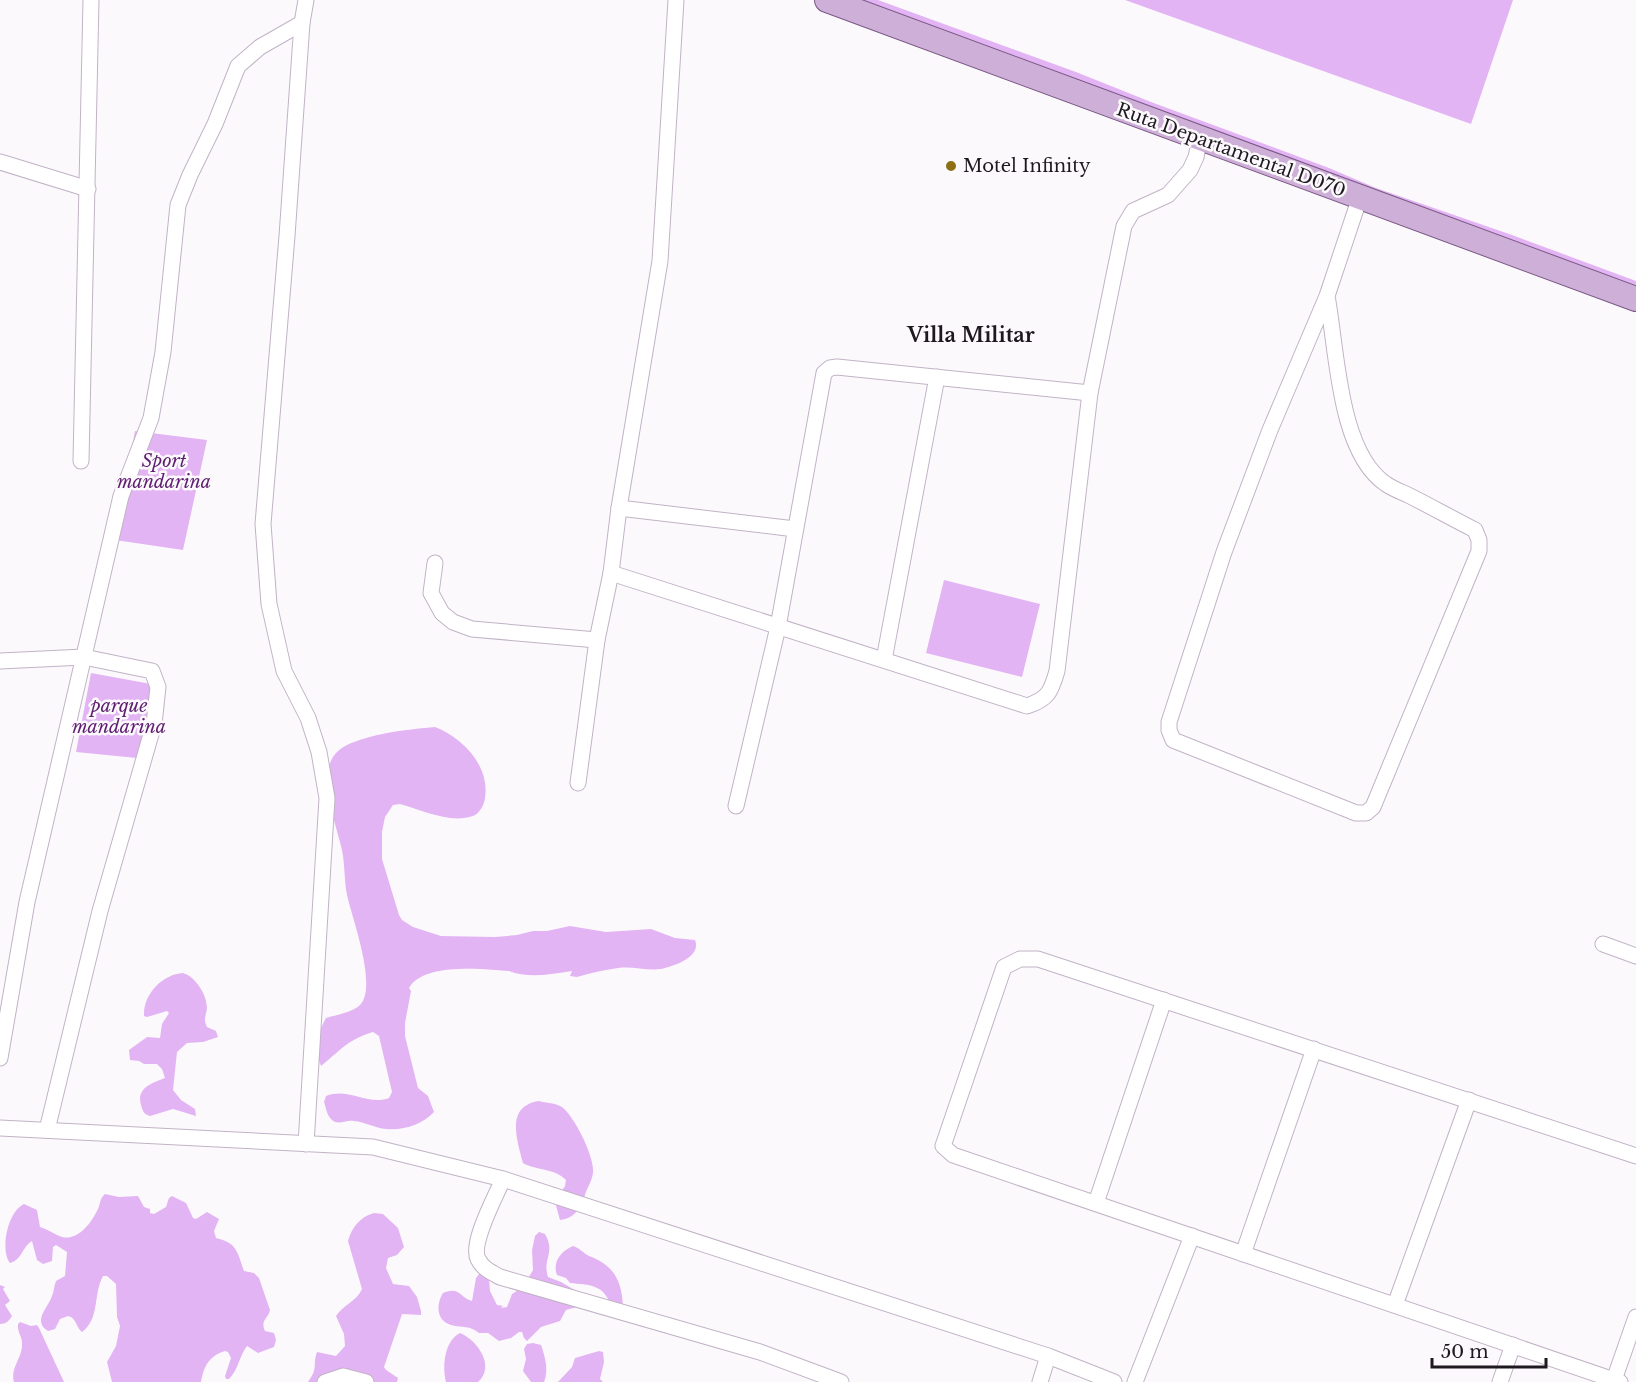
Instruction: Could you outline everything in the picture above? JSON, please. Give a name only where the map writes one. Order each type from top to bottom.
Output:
[{"type":"main road","name":"Ruta Departamental D070","points":[[826,0],[1636,299]]},
{"type":"street","points":[[81,461],[91,0]]},
{"type":"street","points":[[306,0],[302,23],[263,524],[269,604],[284,671],[308,718],[319,753],[327,798],[306,1144]]},
{"type":"street","points":[[578,783],[597,640],[611,573],[619,508],[660,261],[676,0]]},
{"type":"street","points":[[0,1058],[27,902],[121,496],[151,418],[163,352],[178,205],[215,124],[238,66],[260,47],[302,23]]},
{"type":"street","points":[[611,573],[1027,706],[1041,701],[1052,690],[1057,671],[1090,393],[1124,226],[1133,211],[1168,195],[1190,170],[1197,157],[1200,138]]},
{"type":"street","points":[[0,162],[88,189]]},
{"type":"street","points":[[1327,296],[1341,389],[1350,426],[1361,456],[1386,484],[1475,530],[1479,540],[1479,551],[1373,807],[1366,813],[1356,813],[1173,740],[1169,730],[1169,722],[1224,552],[1270,430],[1327,296],[1360,197]]},
{"type":"street","points":[[736,806],[778,627],[824,373],[830,368],[837,367],[1090,393]]},
{"type":"street","points":[[884,660],[937,377]]},
{"type":"street","points":[[619,508],[795,529]]},
{"type":"street","points":[[435,563],[431,593],[442,613],[453,622],[472,628],[597,640]]},
{"type":"street","points":[[0,661],[84,657],[152,671],[158,687],[154,724],[100,911],[47,1130]]},
{"type":"street","points":[[1603,944],[1636,956]]},
{"type":"street","points":[[1636,1156],[1038,959],[1020,959],[1004,968],[943,1146],[953,1155],[1617,1381],[1636,1317]]},
{"type":"street","points":[[1096,1203],[1164,1000]]},
{"type":"street","points":[[1244,1254],[1314,1049]]},
{"type":"street","points":[[1395,1305],[1469,1101]]},
{"type":"street","points":[[0,1128],[373,1147],[503,1179],[1048,1356],[1114,1382]]},
{"type":"street","points":[[503,1179],[477,1242],[477,1257],[485,1269],[500,1277],[760,1352],[841,1382]]},
{"type":"street","points":[[1135,1382],[1192,1236]]},
{"type":"street","points":[[1500,1382],[1513,1345]]},
{"type":"street","points":[[1040,1382],[1048,1356]]},
{"type":"street","points":[[325,1382],[343,1376],[366,1382]]},
{"type":"green space","points":[[859,0],[878,0],[1076,72],[1376,188],[1636,281],[1636,287]]},
{"type":"green space","points":[[1125,0],[1513,0],[1471,124]]},
{"type":"green space","name":"Sport mandarina","points":[[135,431],[207,440],[183,550],[115,540]]},
{"type":"green space","points":[[944,580],[1040,604],[1022,677],[926,653]]},
{"type":"green space","name":"parque mandarina","points":[[91,673],[162,686],[147,759],[76,752]]},
{"type":"green space","points":[[435,727],[455,738],[479,764],[485,786],[485,798],[478,813],[464,818],[446,817],[400,804],[393,805],[385,817],[382,832],[382,859],[402,920],[413,927],[441,936],[495,937],[570,926],[606,932],[651,929],[675,938],[695,940],[696,946],[691,956],[685,960],[661,969],[618,968],[577,977],[570,976],[572,971],[532,975],[509,971],[455,969],[427,974],[416,980],[409,988],[411,991],[405,1036],[418,1088],[428,1096],[434,1112],[418,1123],[399,1129],[382,1128],[351,1121],[337,1122],[332,1120],[328,1114],[324,1102],[326,1096],[342,1094],[381,1100],[389,1098],[392,1092],[379,1036],[373,1032],[350,1042],[321,1066],[318,1054],[320,1030],[326,1018],[360,1005],[365,996],[366,983],[362,952],[347,895],[342,850],[330,801],[328,774],[330,762],[344,747],[368,737]]},
{"type":"green space","points":[[183,973],[192,978],[203,992],[207,1003],[205,1018],[207,1027],[216,1031],[218,1037],[203,1042],[187,1043],[177,1052],[173,1090],[181,1100],[195,1109],[196,1116],[173,1109],[150,1116],[142,1109],[141,1094],[146,1087],[165,1078],[162,1069],[157,1064],[144,1064],[130,1060],[129,1050],[147,1037],[160,1038],[162,1024],[169,1013],[167,1011],[144,1016],[147,1000],[162,981]]},
{"type":"green space","points":[[539,1101],[560,1106],[567,1112],[583,1137],[593,1166],[592,1179],[579,1209],[570,1217],[560,1220],[555,1202],[566,1180],[557,1173],[523,1163],[516,1135],[517,1117],[521,1110],[528,1104]]},
{"type":"green space","points":[[105,1194],[119,1197],[138,1196],[144,1207],[150,1209],[150,1213],[154,1214],[166,1207],[172,1196],[186,1203],[193,1218],[196,1219],[207,1212],[219,1219],[214,1231],[216,1238],[232,1245],[238,1253],[244,1271],[254,1273],[259,1278],[270,1310],[264,1327],[265,1331],[274,1333],[276,1340],[274,1347],[258,1353],[247,1346],[229,1379],[225,1376],[231,1358],[225,1351],[208,1362],[201,1382],[112,1382],[107,1362],[116,1346],[120,1326],[117,1317],[116,1284],[107,1276],[103,1276],[94,1313],[88,1327],[82,1332],[68,1316],[60,1319],[55,1329],[48,1331],[43,1327],[42,1314],[52,1296],[56,1281],[65,1276],[67,1252],[56,1245],[53,1247],[52,1261],[43,1264],[37,1260],[32,1241],[17,1259],[10,1263],[6,1250],[9,1223],[18,1208],[24,1204],[37,1210],[40,1227],[68,1238],[79,1234],[91,1221]]},
{"type":"green space","points":[[374,1213],[383,1214],[398,1228],[404,1247],[397,1255],[388,1258],[386,1268],[393,1284],[409,1286],[417,1297],[421,1311],[421,1315],[402,1314],[384,1367],[398,1378],[397,1382],[308,1382],[314,1370],[317,1352],[336,1356],[345,1346],[344,1334],[336,1316],[362,1289],[348,1241],[357,1223]]},
{"type":"green space","points":[[539,1232],[545,1234],[549,1246],[548,1277],[580,1293],[581,1306],[566,1310],[560,1321],[541,1327],[527,1341],[522,1332],[499,1341],[488,1333],[479,1333],[442,1320],[438,1307],[443,1293],[456,1291],[472,1301],[476,1278],[480,1273],[489,1278],[490,1291],[497,1305],[503,1306],[501,1308],[507,1307],[512,1294],[523,1287],[533,1270],[532,1250],[535,1236]]},
{"type":"green space","points":[[573,1246],[605,1264],[615,1275],[621,1289],[623,1307],[611,1306],[604,1293],[595,1287],[570,1283],[566,1278],[557,1275],[557,1261],[565,1251]]},
{"type":"green space","points":[[0,1285],[5,1287],[3,1289],[10,1301],[5,1305],[12,1316],[7,1322],[0,1324]]},
{"type":"green space","points":[[20,1322],[31,1326],[37,1325],[64,1382],[14,1382],[14,1372],[22,1348],[18,1327]]},
{"type":"green space","points":[[460,1333],[473,1341],[485,1361],[483,1376],[478,1382],[446,1382],[444,1369],[447,1348]]},
{"type":"green space","points":[[527,1344],[541,1345],[544,1354],[546,1368],[544,1382],[531,1382],[523,1371],[526,1359],[524,1349]]},
{"type":"green space","points":[[599,1351],[603,1352],[604,1362],[600,1379],[603,1382],[558,1382],[572,1367],[575,1358]]},
{"type":"place","name":"Motel Infinity","points":[[951,166]]},
{"type":"district","name":"Villa Militar","points":[[971,335]]}]
